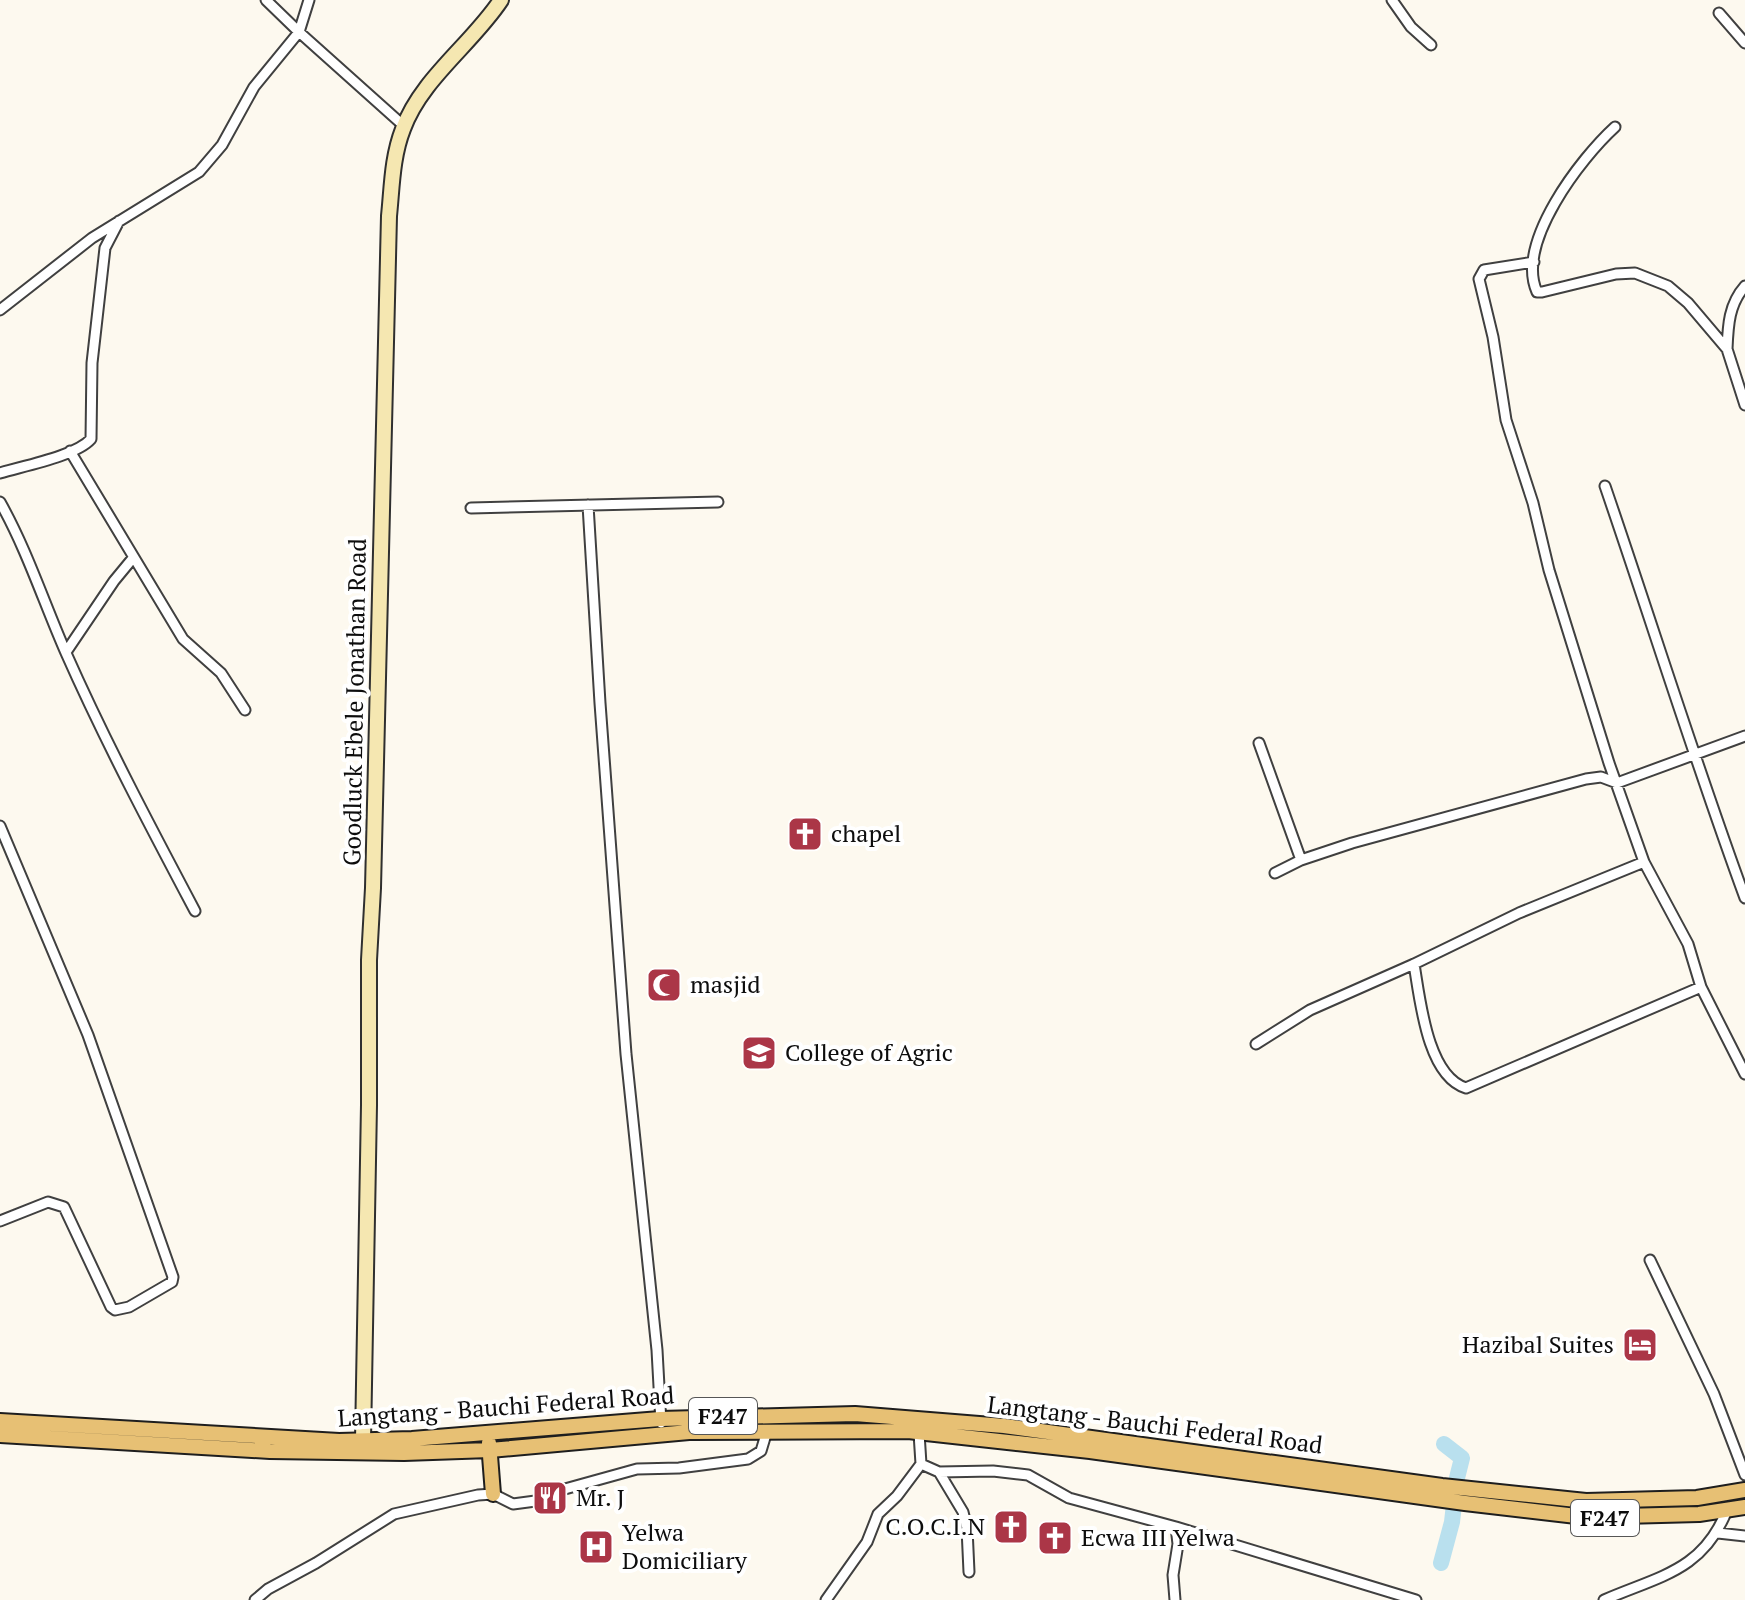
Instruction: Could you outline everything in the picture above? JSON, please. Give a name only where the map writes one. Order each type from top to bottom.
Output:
[{"type":"main road","name":"Goodluck Ebele Jonathan Road","points":[[363,1440],[369,960],[388,246],[395,153],[404,126],[423,94],[501,0]]},
{"type":"main road","name":"Langtang - Bauchi Federal Road","points":[[0,1421],[177,1433],[363,1440],[661,1426],[786,1414],[916,1418],[1004,1426],[1440,1492]]},
{"type":"main road","name":"F247","points":[[4,1435],[270,1451],[404,1453],[490,1450],[661,1426],[919,1433],[1440,1492],[1608,1518],[1699,1514],[1745,1507]]},
{"type":"main road","points":[[487,1433],[493,1494]]},
{"type":"main road","name":"F247","points":[[1466,1496],[1608,1502],[1697,1498],[1745,1490]]},
{"type":"street","points":[[266,0],[404,126]]},
{"type":"street","points":[[0,310],[92,238],[199,172],[212,159],[254,87],[299,32],[309,0]]},
{"type":"street","points":[[1392,0],[1411,27],[1431,45]]},
{"type":"street","points":[[1719,13],[1745,43]]},
{"type":"street","points":[[1615,127],[1581,165],[1541,225],[1534,262],[1537,292],[1616,274],[1635,273],[1668,286],[1688,303],[1727,349]]},
{"type":"street","points":[[0,473],[70,451],[86,445],[91,439],[92,363],[105,248],[119,221]]},
{"type":"street","points":[[1534,262],[1484,270],[1480,274],[1479,287],[1493,337],[1501,399],[1513,447],[1533,503],[1549,570],[1644,862],[1688,944],[1701,987],[1745,1074]]},
{"type":"street","points":[[1745,286],[1737,294],[1728,319],[1727,349],[1745,405]]},
{"type":"street","points":[[70,451],[183,639],[221,673],[245,710]]},
{"type":"street","points":[[1605,486],[1678,700],[1693,756],[1745,898]]},
{"type":"street","points":[[0,502],[66,652],[195,911]]},
{"type":"street","points":[[471,508],[718,502]]},
{"type":"street","points":[[588,505],[626,1054],[657,1350],[661,1426]]},
{"type":"street","points":[[66,652],[133,558]]},
{"type":"street","points":[[1275,873],[1301,860],[1352,843],[1586,779],[1601,777],[1617,783],[1745,736]]},
{"type":"street","points":[[1259,743],[1301,860]]},
{"type":"street","points":[[0,826],[88,1035],[173,1277],[172,1282],[129,1307],[115,1310],[64,1207],[48,1202],[0,1221]]},
{"type":"street","points":[[1256,1044],[1310,1010],[1519,913],[1644,862]]},
{"type":"street","points":[[1414,964],[1426,1028],[1437,1059],[1455,1085],[1466,1088],[1701,987]]},
{"type":"street","points":[[1650,1260],[1714,1394],[1745,1475]]},
{"type":"street","points":[[0,1421],[4,1435]]},
{"type":"street","points":[[255,1600],[381,1520],[427,1506],[493,1494],[513,1504],[543,1500],[554,1492],[637,1469],[679,1468],[748,1459],[761,1451],[767,1431]]},
{"type":"street","points":[[826,1600],[867,1542],[878,1514],[897,1496],[921,1464],[919,1433]]},
{"type":"street","points":[[921,1464],[939,1472],[993,1471],[1028,1475],[1069,1498],[1411,1598]]},
{"type":"street","points":[[939,1472],[963,1512],[969,1572]]},
{"type":"street","points":[[1604,1600],[1678,1571],[1690,1563],[1718,1533],[1727,1510]]},
{"type":"street","points":[[1175,1600],[1176,1527]]},
{"type":"street","points":[[1718,1533],[1745,1536]]},
{"type":"waterway","points":[[1441,1563],[1452,1522],[1462,1458],[1444,1444]]},
{"type":"place","name":"chapel","points":[[805,834]]},
{"type":"place","name":"masjid","points":[[664,985]]},
{"type":"place","name":"College of Agric","points":[[759,1053]]},
{"type":"place","name":"Hazibal Suites","points":[[1640,1345]]},
{"type":"place","name":"Mr. J","points":[[550,1498]]},
{"type":"place","name":"C.O.C.I.N","points":[[1011,1527]]},
{"type":"place","name":"Ecwa III Yelwa","points":[[1055,1538]]},
{"type":"place","name":"Yelwa Domiciliary","points":[[596,1547]]}]
